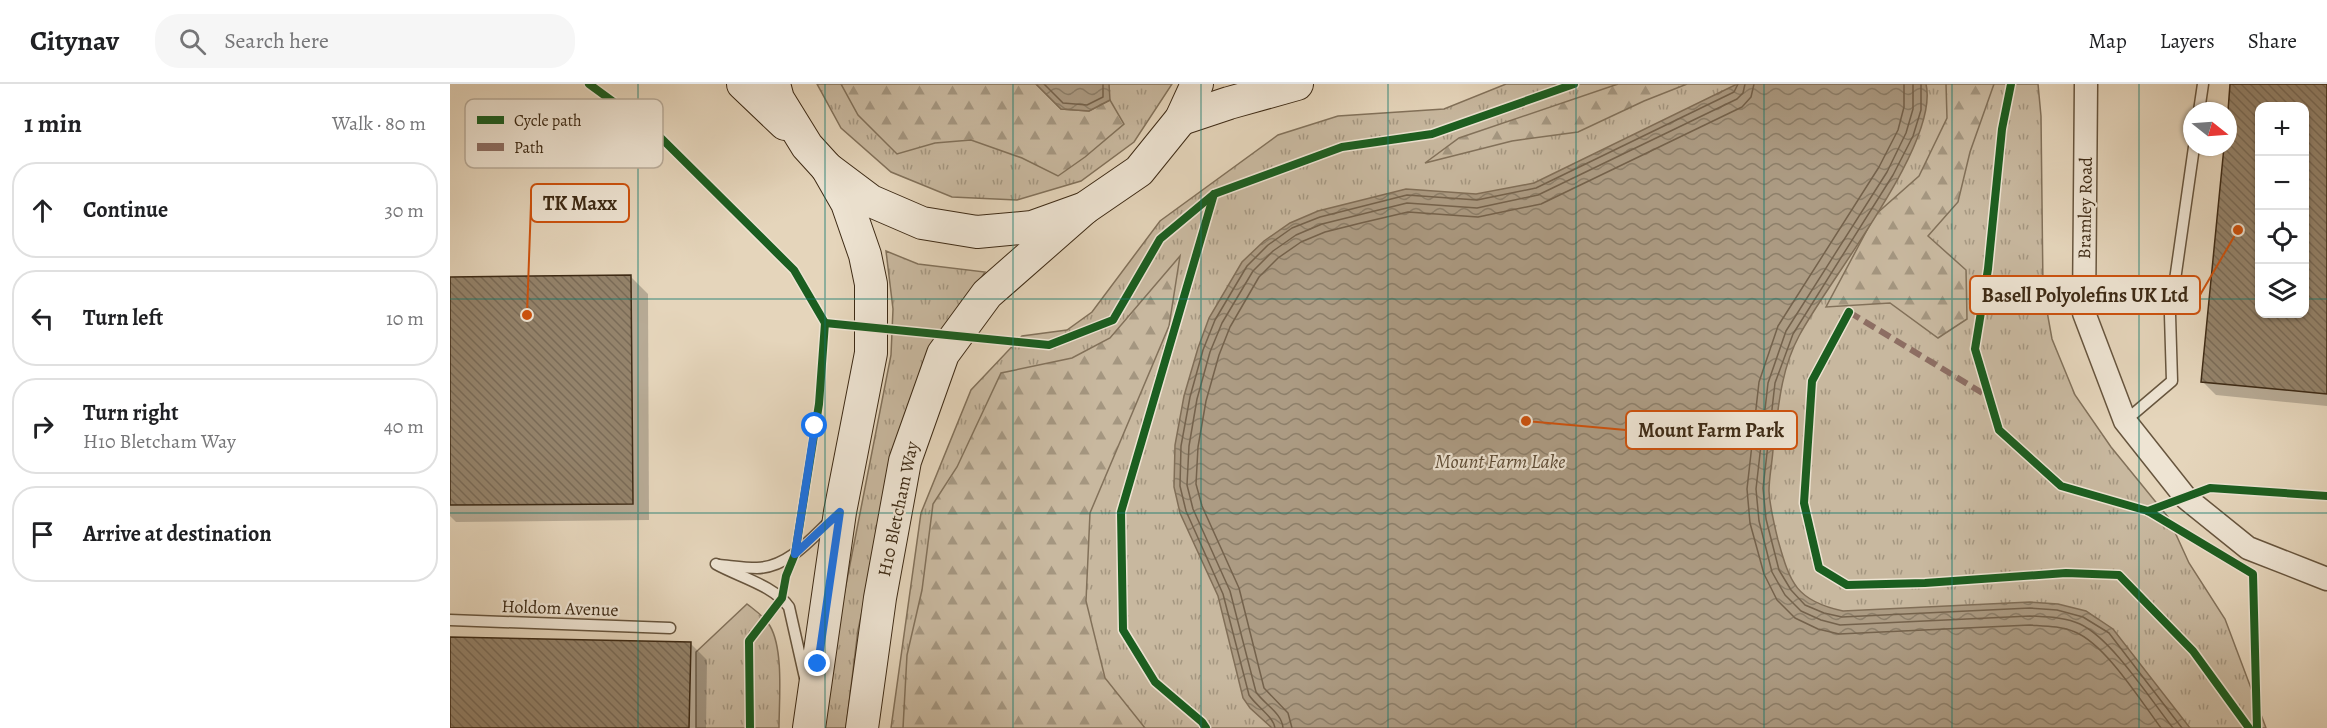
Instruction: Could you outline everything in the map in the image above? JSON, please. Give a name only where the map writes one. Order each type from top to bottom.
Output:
[{"type":"street","points":[[743,84],[817,157],[871,201],[922,223],[977,232],[1032,227],[1085,208],[1139,171],[1181,119],[1197,84]]},
{"type":"street","points":[[774,84],[778,99],[847,203],[865,255],[871,284],[871,353],[840,512],[811,717]]},
{"type":"street","points":[[1181,119],[1297,84]]},
{"type":"street","name":"Bramley Road","points":[[2086,84],[2084,313],[2125,421],[2186,498],[2239,541],[2248,548],[2327,579]]},
{"type":"street","name":"H10 Bletcham Way","points":[[862,728],[880,598],[905,461],[943,354],[987,294],[1085,208]]},
{"type":"lane","points":[[2200,102],[2203,84]]},
{"type":"lane","points":[[2125,421],[2172,381],[2170,315],[2193,156]]},
{"type":"lane","points":[[811,717],[789,607],[771,590],[716,564],[759,568],[780,563],[795,554],[840,512]]},
{"type":"lane","name":"Holdom Avenue","points":[[450,621],[670,628]]},
{"type":"green space","points":[[817,84],[1172,84],[1134,142],[1081,181],[1017,200],[952,197],[891,172],[841,128]]},
{"type":"green space","points":[[841,84],[1036,84],[1061,109],[1089,111],[1110,100],[1124,124],[1058,176],[1022,158],[971,140],[935,143],[897,154],[858,115]]},
{"type":"green space","points":[[1506,84],[2038,84],[2041,116],[2043,289],[2052,339],[2075,395],[2111,447],[2168,517],[2189,563],[2225,619],[2266,728],[891,728],[921,513],[971,390],[1022,336],[1067,330],[1092,312],[1160,221],[1278,135],[1338,116],[1444,109]]},
{"type":"green space","points":[[1618,84],[1687,84],[1578,132],[1512,141],[1425,163],[1459,138]]},
{"type":"green space","points":[[1946,84],[1994,84],[1970,152],[1958,202],[1928,236],[1966,270],[1967,319],[1938,338],[1890,303],[1826,307],[1875,215],[1919,176],[1947,118]]},
{"type":"green space","points":[[886,251],[918,264],[985,272],[929,360],[903,424],[858,630],[846,728],[824,728],[834,646],[891,355],[893,309]]},
{"type":"green space","points":[[1180,256],[1169,326],[1090,513],[1086,601],[1105,678],[1145,728],[903,728],[907,655],[922,590],[933,504],[957,467],[1001,373],[1072,358],[1110,338]]},
{"type":"green space","points":[[747,604],[765,619],[774,636],[780,676],[779,728],[696,728],[696,652]]},
{"type":"water","points":[[1036,84],[1109,84],[1110,100],[1089,111],[1061,109]]},
{"type":"water","name":"Mount Farm Lake","points":[[1737,84],[1926,84],[1926,110],[1916,141],[1900,175],[1799,336],[1784,377],[1776,421],[1769,491],[1772,516],[1782,555],[1797,588],[1815,602],[1843,611],[2030,602],[2058,604],[2086,611],[2113,629],[2190,728],[1272,728],[1250,708],[1243,698],[1218,596],[1180,513],[1174,487],[1175,445],[1184,396],[1198,348],[1209,318],[1242,262],[1264,241],[1290,223],[1318,211],[1406,189],[1476,194],[1534,183]]},
{"type":"building","points":[[2230,84],[2327,84],[2327,394],[2201,382],[2223,156],[2237,156],[2237,102],[2229,102]]},
{"type":"building","points":[[631,275],[633,504],[450,505],[450,277]]},
{"type":"building","points":[[450,637],[691,642],[689,728],[450,728]]},
{"type":"marked path","points":[[1849,312],[1989,397]]},
{"type":"cycle path","points":[[589,84],[610,99]]},
{"type":"cycle path","points":[[825,323],[1049,345],[1113,320],[1160,239],[1214,194],[1342,147],[1432,134],[1574,84]]},
{"type":"cycle path","points":[[2011,84],[2002,129],[1988,269],[1975,349],[1999,430],[2061,486],[2148,511],[2253,574],[2257,728]]},
{"type":"cycle path","points":[[663,140],[794,270],[825,323],[819,404],[795,554],[786,576],[782,598],[749,641],[750,728]]},
{"type":"cycle path","points":[[1206,728],[1155,682],[1123,630],[1121,512],[1214,194]]},
{"type":"cycle path","points":[[1849,312],[1812,381],[1804,503],[1819,568],[1847,585],[1925,583],[2066,573],[2119,575],[2193,651],[2249,728]]},
{"type":"cycle path","points":[[2148,511],[2210,488],[2327,496]]},
{"type":"place","name":"Basell Polyolefins UK Ltd","points":[[2238,230]]},
{"type":"place","name":"TK Maxx","points":[[527,315]]},
{"type":"place","name":"Mount Farm Park","points":[[1526,421]]},
{"type":"route","points":[[815,426],[795,554],[840,512],[818,664]]}]
